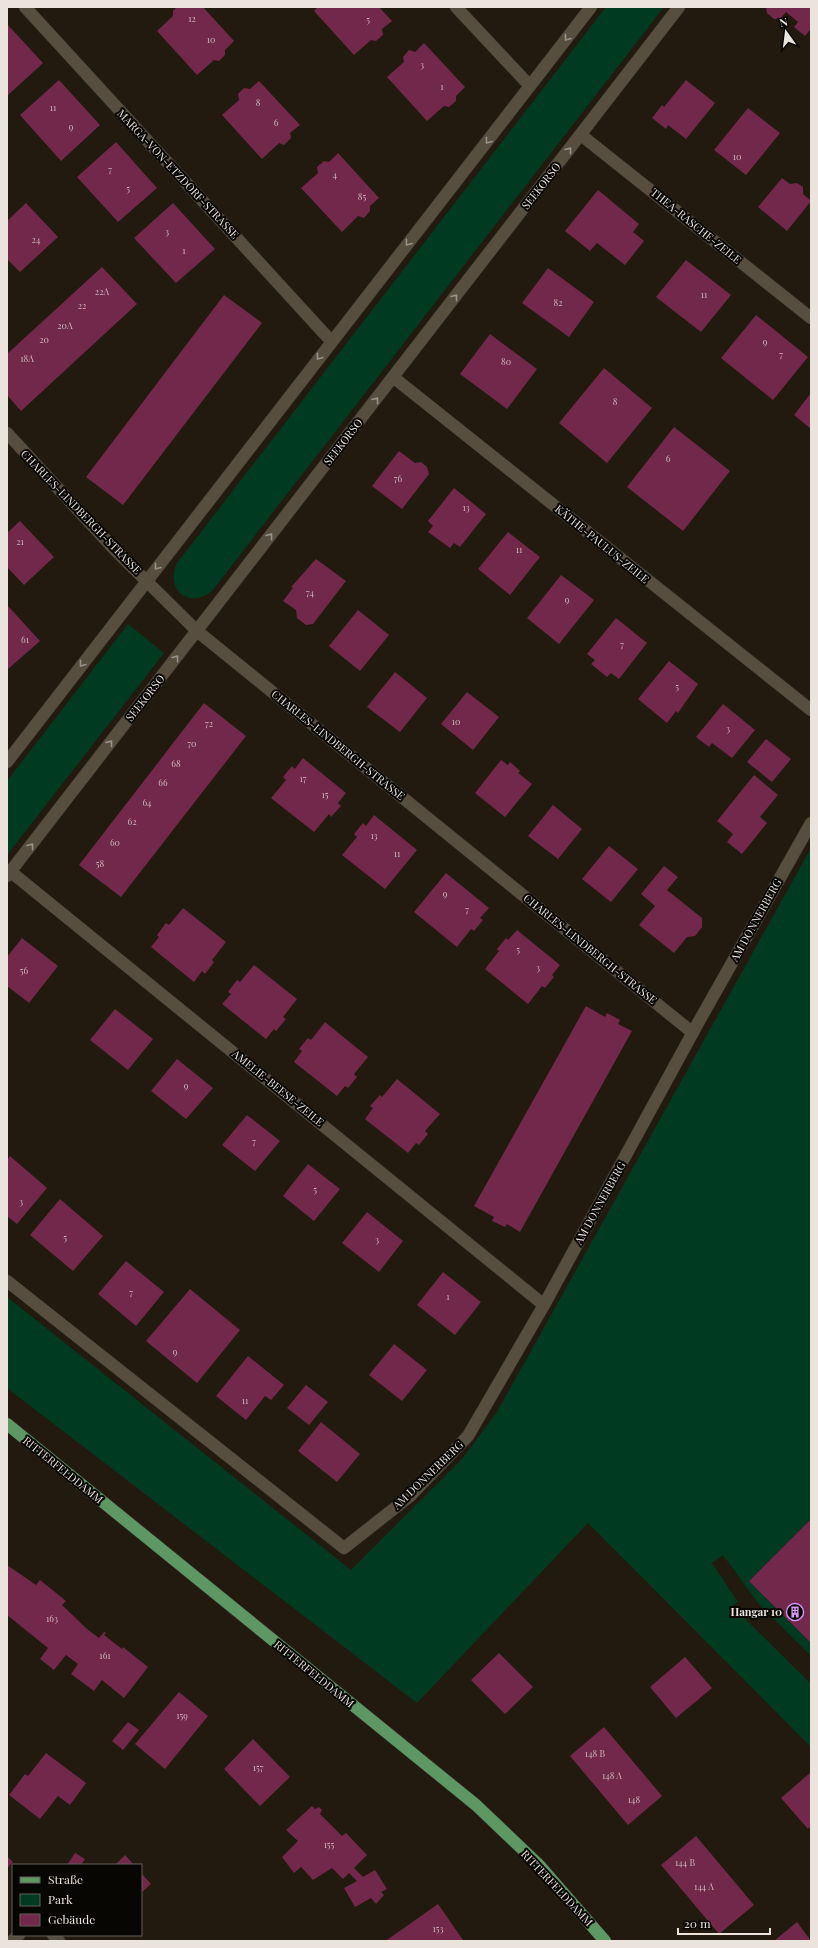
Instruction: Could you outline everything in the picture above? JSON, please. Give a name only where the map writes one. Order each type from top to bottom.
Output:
[{"type":"main road","name":"RITTERFELDDAMM","points":[[7,1424],[476,1805],[539,1865],[606,1941]]},
{"type":"street","name":"MARGA-VON-ETZDORF-STRASSE","points":[[25,7],[332,341]]},
{"type":"street","points":[[456,7],[530,86]]},
{"type":"street","points":[[7,762],[591,7]]},
{"type":"street","name":"SEEKORSO","points":[[9,874],[679,7]]},
{"type":"street","name":"THEA-RASCHE-ZEILE","points":[[581,134],[811,318]]},
{"type":"street","name":"KÄTHE-PAULUS-ZEILE","points":[[393,377],[811,710]]},
{"type":"street","name":"CHARLES-LINDBERGH-STRASSE","points":[[7,433],[114,549],[197,631],[693,1033]]},
{"type":"street","name":"AM DONNERBERG","points":[[7,1281],[344,1548],[410,1496],[468,1436],[544,1305],[693,1033],[811,823]]},
{"type":"street","name":"AMELIE-BEESE-ZEILE","points":[[9,874],[544,1305]]},
{"type":"green space","points":[[606,7],[664,7],[212,591],[195,598],[187,597],[181,594],[176,588],[174,581],[174,572],[177,563]]},
{"type":"green space","points":[[128,624],[164,653],[7,855],[7,781]]},
{"type":"green space","points":[[811,848],[811,1519],[749,1581],[811,1643],[811,1656],[758,1603],[723,1555],[712,1563],[738,1602],[732,1606],[811,1684],[811,1747],[588,1523],[417,1703],[7,1388],[7,1297],[351,1570],[462,1459],[497,1412]]},
{"type":"building","points":[[177,7],[203,7],[234,41],[225,50],[225,55],[219,61],[214,60],[197,75],[157,31],[173,16],[173,11]]},
{"type":"building","points":[[318,7],[379,7],[392,21],[382,29],[383,35],[376,41],[371,40],[354,55],[314,11]]},
{"type":"building","points":[[766,7],[811,7],[811,31],[810,30],[805,36],[794,27],[798,22],[786,12],[781,18],[774,19],[767,13]]},
{"type":"building","points":[[7,24],[43,63],[7,96]]},
{"type":"building","points":[[424,43],[465,87],[456,96],[456,101],[449,107],[444,106],[427,121],[387,77],[404,62],[403,57],[409,50],[415,52]]},
{"type":"building","points":[[59,80],[100,125],[61,161],[20,115]]},
{"type":"building","points":[[686,80],[715,103],[686,139],[668,125],[666,129],[652,118],[662,105],[664,107]]},
{"type":"building","points":[[259,81],[300,125],[290,133],[291,138],[284,145],[279,143],[262,159],[222,115],[239,100],[238,94],[244,88],[250,89]]},
{"type":"building","points":[[748,108],[780,133],[746,175],[714,150]]},
{"type":"building","points":[[116,142],[157,188],[118,222],[77,177]]},
{"type":"building","points":[[338,153],[379,198],[370,206],[370,211],[364,218],[358,216],[342,232],[301,188],[318,173],[317,167],[324,161],[329,162]]},
{"type":"building","points":[[782,178],[790,184],[797,183],[803,187],[803,194],[811,201],[787,231],[758,207]]},
{"type":"building","points":[[598,190],[639,224],[633,232],[644,241],[625,265],[597,243],[590,251],[565,231]]},
{"type":"building","points":[[26,203],[58,237],[20,272],[7,259],[7,221]]},
{"type":"building","points":[[173,203],[215,249],[176,283],[134,238]]},
{"type":"building","points":[[686,260],[731,295],[701,332],[656,297]]},
{"type":"building","points":[[102,267],[137,304],[21,411],[7,395],[7,354]]},
{"type":"building","points":[[548,268],[594,302],[569,337],[522,303]]},
{"type":"building","points":[[224,295],[262,323],[123,505],[86,477]]},
{"type":"building","points":[[756,315],[808,357],[773,400],[721,358]]},
{"type":"building","points":[[490,334],[537,369],[507,409],[460,374]]},
{"type":"building","points":[[604,368],[652,408],[607,463],[559,423]]},
{"type":"building","points":[[811,393],[811,429],[794,415]]},
{"type":"building","points":[[674,427],[730,471],[683,531],[627,487]]},
{"type":"building","points":[[399,451],[415,463],[421,462],[427,467],[429,474],[402,509],[372,486]]},
{"type":"building","points":[[454,488],[486,514],[460,547],[454,543],[450,548],[428,532],[433,526],[428,521]]},
{"type":"building","points":[[20,521],[54,557],[24,585],[7,567],[7,533]]},
{"type":"building","points":[[508,532],[540,557],[510,595],[478,569]]},
{"type":"building","points":[[316,559],[346,581],[313,624],[306,625],[297,618],[296,610],[283,601],[293,588],[291,587]]},
{"type":"building","points":[[561,575],[594,600],[559,644],[527,618]]},
{"type":"building","points":[[7,605],[40,641],[8,669],[7,668]]},
{"type":"building","points":[[358,610],[389,635],[360,671],[329,646]]},
{"type":"building","points":[[616,618],[647,643],[619,679],[611,673],[607,677],[591,664],[595,660],[587,654]]},
{"type":"building","points":[[669,661],[698,684],[678,713],[676,711],[667,723],[638,699]]},
{"type":"building","points":[[395,672],[427,698],[400,732],[367,707]]},
{"type":"building","points":[[467,692],[499,717],[473,750],[441,724]]},
{"type":"building","points":[[204,703],[246,736],[121,897],[79,865]]},
{"type":"building","points":[[723,704],[755,730],[732,758],[712,743],[709,747],[696,737]]},
{"type":"building","points":[[766,739],[791,759],[772,782],[747,762]]},
{"type":"building","points":[[303,758],[346,793],[338,803],[341,806],[331,817],[329,814],[314,832],[271,798],[286,780],[283,777],[292,766],[295,769]]},
{"type":"building","points":[[501,760],[508,765],[510,762],[520,771],[518,773],[532,784],[505,817],[475,793]]},
{"type":"building","points":[[754,775],[778,795],[760,817],[767,823],[742,854],[727,842],[733,834],[717,821]]},
{"type":"building","points":[[553,805],[582,829],[558,859],[528,836]]},
{"type":"building","points":[[374,815],[417,850],[385,889],[342,855],[357,837],[354,834],[363,823],[366,826]]},
{"type":"building","points":[[609,846],[638,869],[611,902],[582,879]]},
{"type":"building","points":[[664,866],[678,877],[667,890],[702,918],[702,927],[695,936],[687,937],[674,953],[639,925],[655,906],[641,894]]},
{"type":"building","points":[[446,873],[489,908],[480,918],[483,920],[474,931],[471,929],[457,947],[414,912]]},
{"type":"building","points":[[183,908],[226,942],[212,960],[214,962],[205,974],[202,971],[194,982],[151,947],[159,937],[157,935],[166,923],[169,925]]},
{"type":"building","points":[[517,930],[560,965],[552,975],[554,977],[545,988],[542,986],[528,1004],[485,969],[499,951],[497,949],[506,938],[508,940]]},
{"type":"building","points":[[22,938],[58,966],[29,1003],[7,986],[7,957]]},
{"type":"building","points":[[254,965],[297,999],[283,1017],[286,1019],[276,1031],[274,1029],[266,1039],[222,1004],[231,994],[228,992],[237,980],[240,982]]},
{"type":"building","points":[[586,1006],[605,1017],[607,1013],[620,1020],[618,1024],[632,1031],[520,1232],[507,1224],[505,1227],[492,1221],[494,1217],[474,1206]]},
{"type":"building","points":[[115,1009],[153,1039],[128,1070],[90,1040]]},
{"type":"building","points":[[325,1022],[368,1057],[354,1074],[357,1077],[348,1088],[345,1086],[337,1096],[294,1062],[302,1051],[299,1049],[308,1038],[311,1040]]},
{"type":"building","points":[[177,1059],[213,1088],[186,1119],[151,1091]]},
{"type":"building","points":[[397,1079],[440,1114],[425,1131],[428,1134],[419,1145],[416,1143],[408,1153],[365,1119],[373,1108],[370,1106],[380,1095],[382,1097]]},
{"type":"building","points":[[247,1115],[280,1141],[255,1171],[222,1145]]},
{"type":"building","points":[[10,1156],[47,1188],[17,1224],[7,1216],[7,1160]]},
{"type":"building","points":[[308,1164],[340,1189],[314,1221],[283,1196]]},
{"type":"building","points":[[60,1199],[103,1236],[73,1271],[30,1235]]},
{"type":"building","points":[[367,1212],[403,1241],[379,1272],[342,1243]]},
{"type":"building","points":[[126,1261],[164,1292],[136,1326],[98,1294]]},
{"type":"building","points":[[443,1272],[481,1302],[455,1335],[417,1305]]},
{"type":"building","points":[[190,1289],[240,1330],[197,1383],[146,1341]]},
{"type":"building","points":[[394,1344],[427,1370],[402,1401],[369,1375]]},
{"type":"building","points":[[248,1356],[284,1385],[271,1400],[265,1396],[246,1420],[216,1396]]},
{"type":"building","points":[[306,1385],[328,1402],[309,1425],[287,1408]]},
{"type":"building","points":[[321,1422],[360,1454],[337,1482],[298,1451]]},
{"type":"building","name":"Hangar 10","points":[[811,1519],[811,1643],[749,1581]]},
{"type":"building","points":[[7,1565],[36,1585],[40,1580],[66,1601],[62,1605],[87,1629],[99,1638],[104,1632],[106,1633],[104,1635],[122,1649],[123,1647],[148,1667],[124,1698],[102,1680],[94,1691],[71,1674],[78,1664],[66,1655],[54,1670],[40,1659],[48,1648],[7,1615]]},
{"type":"building","points":[[499,1653],[533,1687],[505,1714],[471,1680]]},
{"type":"building","points":[[685,1657],[712,1688],[676,1718],[650,1687]]},
{"type":"building","points":[[179,1692],[208,1716],[165,1769],[135,1744]]},
{"type":"building","points":[[128,1722],[139,1730],[123,1750],[112,1741]]},
{"type":"building","points":[[604,1727],[662,1796],[628,1825],[570,1756]]},
{"type":"building","points":[[253,1739],[290,1777],[260,1806],[224,1769]]},
{"type":"building","points":[[46,1753],[86,1783],[70,1805],[58,1796],[40,1819],[9,1795],[25,1774],[28,1776]]},
{"type":"building","points":[[811,1772],[811,1826],[808,1829],[781,1798]]},
{"type":"building","points":[[312,1806],[315,1809],[319,1807],[322,1810],[320,1814],[342,1836],[346,1833],[367,1855],[354,1868],[363,1877],[375,1870],[387,1889],[381,1892],[384,1895],[376,1904],[371,1898],[355,1907],[344,1888],[357,1881],[349,1873],[343,1879],[332,1868],[313,1880],[301,1867],[294,1873],[282,1857],[298,1841],[286,1830]]},
{"type":"building","points":[[696,1836],[754,1905],[719,1934],[661,1865]]},
{"type":"building","points":[[75,1853],[85,1859],[82,1864],[68,1864]]},
{"type":"building","points":[[125,1855],[133,1864],[116,1864]]},
{"type":"building","points":[[7,1856],[13,1862],[7,1868]]},
{"type":"building","points":[[142,1874],[151,1884],[142,1892]]},
{"type":"building","points":[[438,1904],[463,1940],[387,1940]]},
{"type":"building","points":[[797,1922],[811,1941],[774,1941]]},
{"type":"place","name":"Hangar 10","points":[[795,1612]]}]
